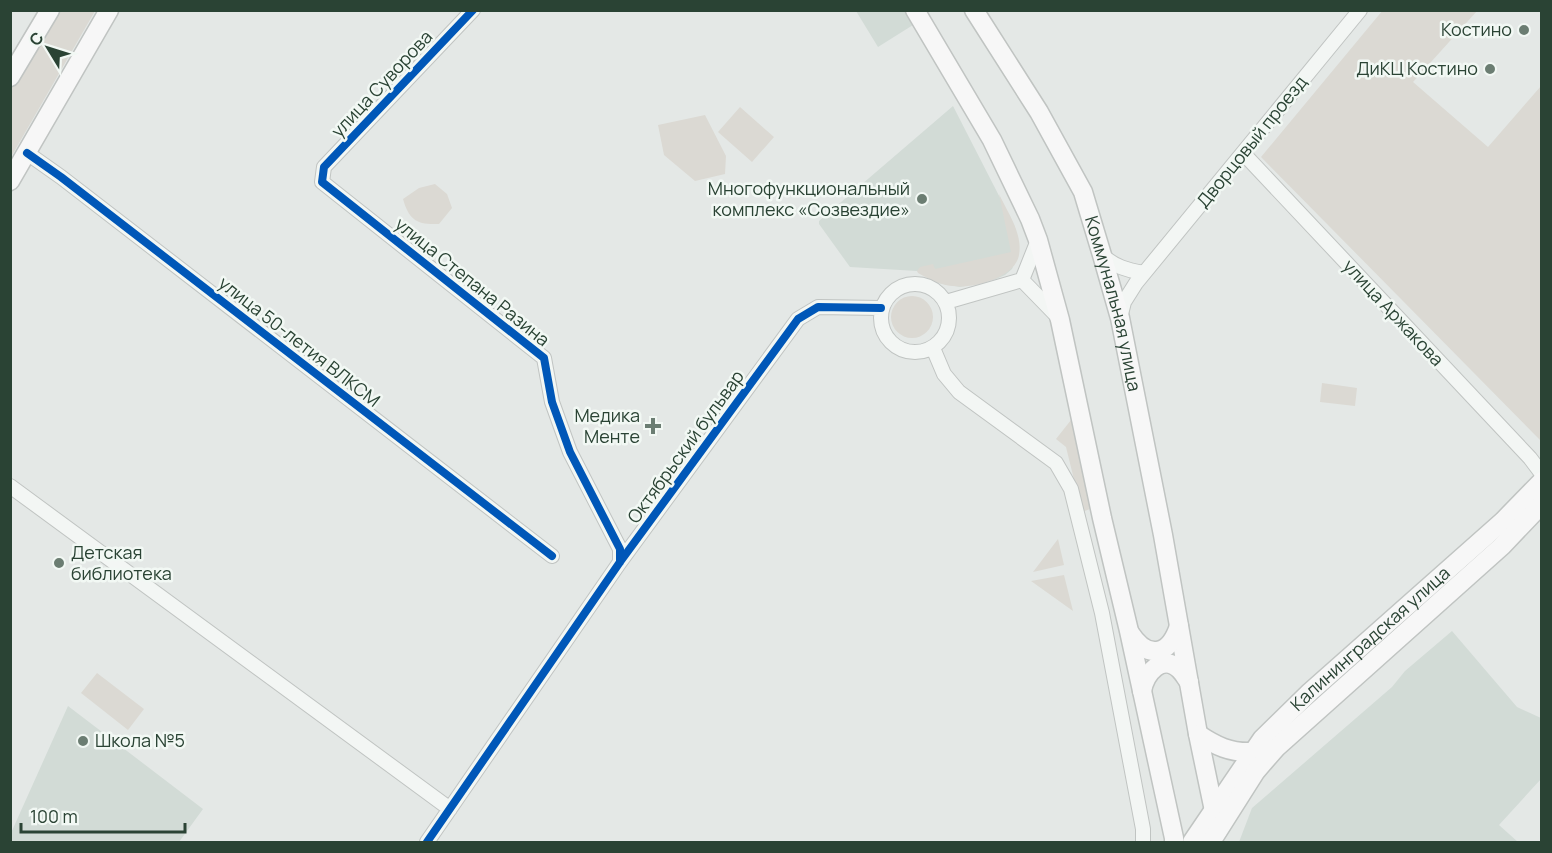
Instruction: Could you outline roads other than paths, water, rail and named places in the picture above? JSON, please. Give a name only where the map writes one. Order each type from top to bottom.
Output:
[{"type":"main road","points":[[10,77],[50,10]]},
{"type":"main road","points":[[10,181],[109,10]]},
{"type":"main road","points":[[915,10],[992,140],[1038,240],[1060,320],[1105,534],[1142,693],[1194,839]]},
{"type":"main road","name":"Коммунальная улица","points":[[974,10],[1039,112],[1083,192],[1102,255],[1119,318],[1163,535],[1213,812]]},
{"type":"main road","name":"Калининградская улица","points":[[1213,812],[1252,752],[1279,721],[1503,520],[1542,482]]},
{"type":"main road","name":"Калининградская улица","points":[[1194,839],[1276,748],[1509,539],[1542,504]]},
{"type":"main road","points":[[1129,631],[1143,647],[1156,652],[1170,642],[1179,626]]},
{"type":"main road","points":[[1142,693],[1144,680],[1151,670],[1160,664],[1171,664],[1179,669],[1190,683]]},
{"type":"main road","points":[[1198,734],[1224,750],[1238,753],[1252,752]]},
{"type":"main road","points":[[1194,839],[1213,812]]},
{"type":"street","name":"улица Суворова","points":[[322,182],[324,167],[473,10]]},
{"type":"street","name":"Дворцовый проезд","points":[[1119,318],[1127,295],[1144,273],[1360,10]]},
{"type":"street","name":"улица 50-летия ВЛКСМ","points":[[27,153],[552,556]]},
{"type":"street","name":"улица Аржакова","points":[[1243,153],[1522,449],[1542,474]]},
{"type":"street","name":"улица Степана Разина","points":[[322,182],[544,358],[552,402],[570,452],[620,549],[620,562]]},
{"type":"street","points":[[1022,280],[1038,240]]},
{"type":"street","points":[[1102,255],[1125,270],[1144,273]]},
{"type":"street","points":[[946,302],[1022,280]]},
{"type":"street","points":[[1022,280],[1060,320]]},
{"type":"street","points":[[911,284],[924,285],[937,291],[946,302],[950,314],[947,332],[933,348],[921,353],[908,352],[895,347],[884,335],[881,308],[887,297],[897,288],[911,284]]},
{"type":"street","name":"Октябрьский бульвар","points":[[426,843],[620,562],[798,320],[818,307],[881,308]]},
{"type":"street","points":[[933,348],[944,374],[959,392],[1056,463],[1071,489],[1102,613],[1143,829],[1143,843]]},
{"type":"street","points":[[10,486],[450,809]]},
{"type":"place","name":"Костино","points":[[1524,30]]},
{"type":"place","name":"ДиКЦ Костино","points":[[1490,69]]},
{"type":"place","name":"Многофункциональный комплекс «Созвездие»","points":[[922,199]]},
{"type":"place","name":"Медика Менте","points":[[653,426]]},
{"type":"place","name":"Детская библиотека","points":[[59,563]]},
{"type":"place","name":"Школа №5","points":[[83,741]]}]
